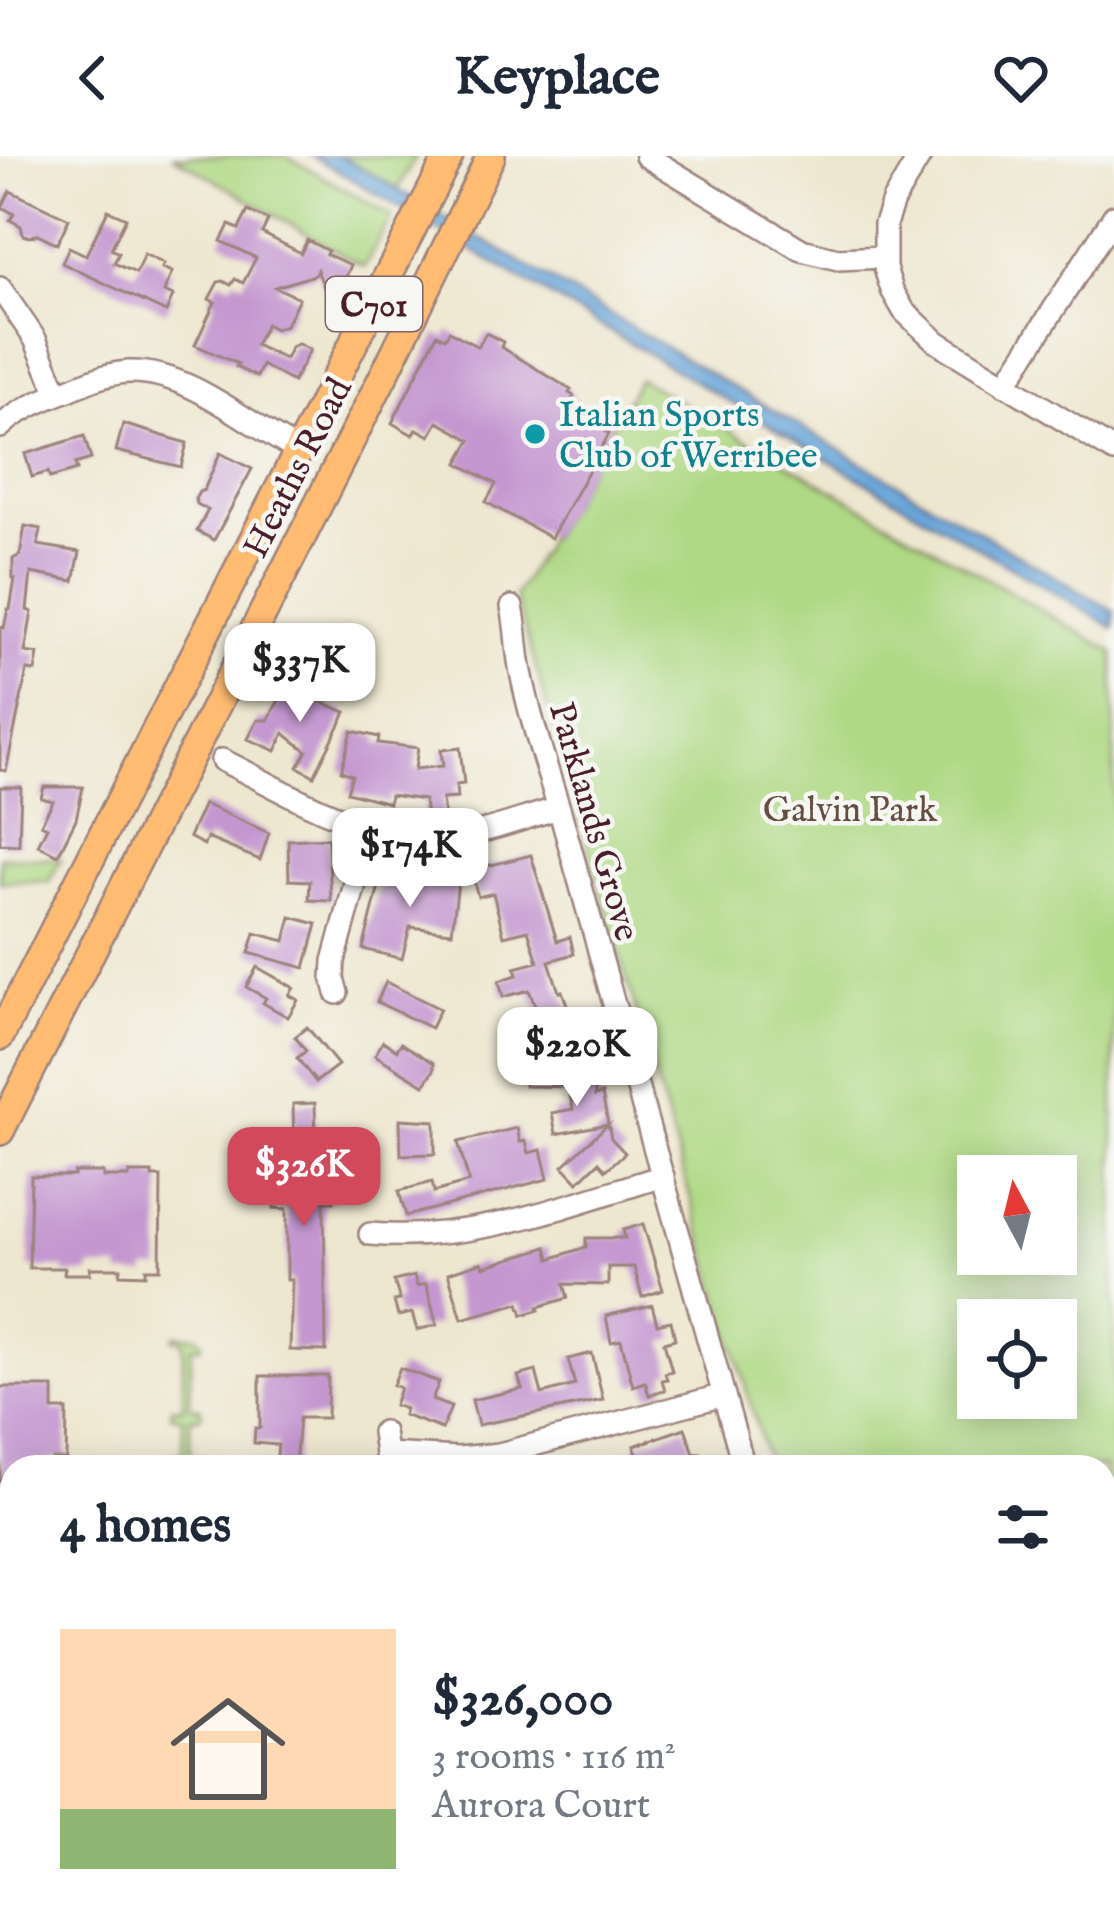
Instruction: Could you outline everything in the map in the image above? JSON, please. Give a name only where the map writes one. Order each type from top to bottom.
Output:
[{"type":"main road","name":"Heaths Road","points":[[0,1036],[449,156]]},
{"type":"main road","name":"Heaths Road","points":[[0,1131],[491,156]]},
{"type":"main road","points":[[302,446],[338,465]]},
{"type":"street","points":[[646,156],[811,254],[838,260],[884,257]]},
{"type":"street","points":[[920,156],[888,214],[884,257],[892,290],[912,321],[937,342],[1114,451]]},
{"type":"street","points":[[1005,385],[1114,216]]},
{"type":"street","points":[[0,288],[35,339],[58,394]]},
{"type":"street","points":[[0,427],[13,416],[101,376],[141,372],[171,379],[302,446]]},
{"type":"street","name":"Parklands Grove","points":[[512,607],[533,727],[560,808],[741,1455]]},
{"type":"street","points":[[222,760],[344,820],[389,835],[469,834],[560,808]]},
{"type":"street","points":[[337,993],[334,961],[370,830]]},
{"type":"street","points":[[370,1234],[448,1234],[492,1228],[663,1176]]},
{"type":"street","points":[[489,1455],[724,1395]]},
{"type":"street","points":[[383,1432],[386,1454],[404,1455]]},
{"type":"green space","points":[[174,156],[286,156],[392,216],[364,267]]},
{"type":"green space","points":[[341,156],[416,156],[398,189]]},
{"type":"green space","name":"Galvin Park","points":[[639,378],[1114,652],[1114,1455],[766,1455],[515,596]]},
{"type":"green space","points":[[0,857],[61,859],[49,882],[0,882]]},
{"type":"green space","points":[[175,1335],[197,1336],[202,1342],[201,1347],[191,1347],[190,1407],[200,1408],[202,1414],[190,1418],[190,1455],[171,1455],[182,1453],[183,1418],[171,1415],[171,1408],[183,1407],[183,1341],[173,1339]]},
{"type":"water","points":[[312,156],[341,156],[1114,611],[1114,628]]},
{"type":"building","points":[[10,191],[69,219],[57,244],[38,234],[23,235],[21,226],[10,220],[14,214],[2,207]]},
{"type":"building","points":[[108,210],[126,218],[111,249],[119,253],[114,263],[136,273],[144,254],[172,272],[164,292],[173,296],[166,312],[62,263],[69,247],[86,255]]},
{"type":"building","points":[[248,211],[268,220],[262,233],[301,253],[307,240],[351,265],[337,297],[326,292],[317,270],[315,275],[275,287],[299,298],[286,325],[275,329],[266,324],[255,345],[285,359],[298,344],[310,350],[293,382],[262,365],[257,377],[195,345],[215,302],[209,299],[218,282],[231,285],[235,279],[243,283],[256,258],[221,241],[229,225],[239,229]]},
{"type":"building","name":"Italian Sports Club of Werribee","points":[[449,331],[478,347],[486,333],[503,342],[501,347],[571,390],[572,400],[612,422],[551,538],[486,502],[496,484],[458,463],[471,440],[438,422],[430,436],[417,429],[413,435],[392,423],[437,334],[445,338]]},
{"type":"building","points":[[123,424],[187,443],[181,467],[116,451]]},
{"type":"building","points":[[84,436],[91,459],[75,464],[77,470],[50,478],[48,472],[32,477],[25,454]]},
{"type":"building","points":[[220,453],[252,469],[214,540],[197,531],[208,510],[195,499],[204,490]]},
{"type":"building","points":[[25,526],[41,529],[38,545],[80,552],[74,581],[31,573],[27,610],[32,612],[25,652],[38,654],[35,671],[27,670],[6,771],[0,770],[0,627],[4,628],[10,609],[13,559],[20,555]]},
{"type":"building","points":[[293,675],[309,683],[303,695],[346,712],[314,776],[298,767],[307,751],[284,733],[276,751],[248,739],[258,720],[268,720]]},
{"type":"building","points":[[352,731],[379,737],[378,743],[418,748],[415,769],[443,766],[441,750],[460,748],[464,784],[456,785],[457,798],[442,799],[444,815],[426,816],[424,800],[390,795],[389,803],[347,792],[352,775],[341,771]]},
{"type":"building","points":[[0,787],[21,787],[19,845],[0,844]]},
{"type":"building","points":[[44,787],[83,787],[76,819],[58,855],[38,845],[47,827],[41,824],[53,801],[41,798]]},
{"type":"building","points":[[204,804],[269,833],[260,860],[207,838],[204,845],[189,837]]},
{"type":"building","points":[[328,838],[331,901],[309,900],[310,881],[289,880],[288,840]]},
{"type":"building","points":[[531,855],[557,941],[570,937],[574,954],[549,961],[570,1013],[560,1017],[563,1025],[526,1038],[520,1019],[538,1013],[529,990],[503,997],[499,981],[517,975],[515,968],[538,962],[528,930],[504,936],[493,893],[478,897],[471,870]]},
{"type":"building","points":[[383,870],[433,883],[434,870],[459,873],[452,932],[410,927],[402,959],[363,949]]},
{"type":"building","points":[[291,917],[317,924],[305,968],[249,953],[255,933],[285,941]]},
{"type":"building","points":[[257,967],[294,988],[289,995],[298,1000],[288,1017],[246,987]]},
{"type":"building","points":[[386,982],[440,1009],[431,1028],[377,1002]]},
{"type":"building","points":[[307,1027],[338,1065],[316,1082],[297,1058],[306,1051],[295,1037]]},
{"type":"building","points":[[383,1041],[397,1050],[401,1043],[434,1063],[424,1085],[375,1055]]},
{"type":"building","points":[[525,1058],[595,1059],[595,1096],[602,1094],[611,1138],[625,1153],[606,1170],[599,1162],[578,1182],[563,1166],[608,1124],[556,1134],[552,1113],[573,1109],[568,1087],[525,1086]]},
{"type":"building","points":[[315,1103],[317,1177],[336,1178],[334,1202],[324,1201],[326,1351],[290,1350],[287,1209],[274,1208],[276,1188],[258,1187],[259,1173],[281,1175],[280,1147],[294,1147],[293,1104]]},
{"type":"building","points":[[400,1119],[435,1121],[435,1154],[401,1155]]},
{"type":"building","points":[[517,1128],[529,1153],[541,1150],[548,1179],[406,1216],[399,1191],[432,1182],[434,1192],[469,1182],[458,1142]]},
{"type":"building","points":[[74,1172],[161,1177],[160,1269],[146,1269],[146,1275],[120,1274],[121,1268],[64,1274],[65,1268],[29,1268],[31,1176],[74,1176]]},
{"type":"building","points":[[643,1224],[663,1290],[642,1297],[634,1267],[608,1267],[608,1285],[564,1284],[568,1298],[539,1310],[523,1315],[519,1303],[462,1319],[448,1273],[547,1247],[550,1259],[586,1247],[586,1238],[625,1238],[623,1230]]},
{"type":"building","points":[[414,1276],[417,1286],[426,1284],[437,1325],[417,1330],[412,1313],[398,1316],[394,1301],[400,1300],[394,1281]]},
{"type":"building","points":[[652,1305],[657,1324],[671,1321],[675,1339],[664,1342],[672,1371],[662,1380],[665,1390],[649,1395],[645,1382],[633,1386],[621,1340],[611,1342],[606,1316]]},
{"type":"building","points":[[592,1353],[603,1400],[478,1425],[472,1400],[522,1389],[518,1376],[536,1371],[542,1394],[575,1385],[568,1359]]},
{"type":"building","points":[[400,1368],[439,1382],[432,1400],[451,1407],[442,1429],[403,1415],[405,1409],[394,1405],[400,1388],[393,1385]]},
{"type":"building","points":[[260,1376],[328,1376],[327,1418],[299,1418],[296,1455],[277,1455],[278,1445],[254,1443],[255,1428],[260,1428]]},
{"type":"building","points":[[0,1387],[53,1387],[53,1410],[67,1410],[66,1455],[0,1455]]},
{"type":"building","points":[[685,1428],[694,1453],[702,1455],[633,1455],[637,1454],[634,1446]]},
{"type":"place","name":"Italian Sports Club of Werribee","points":[[535,434]]}]
